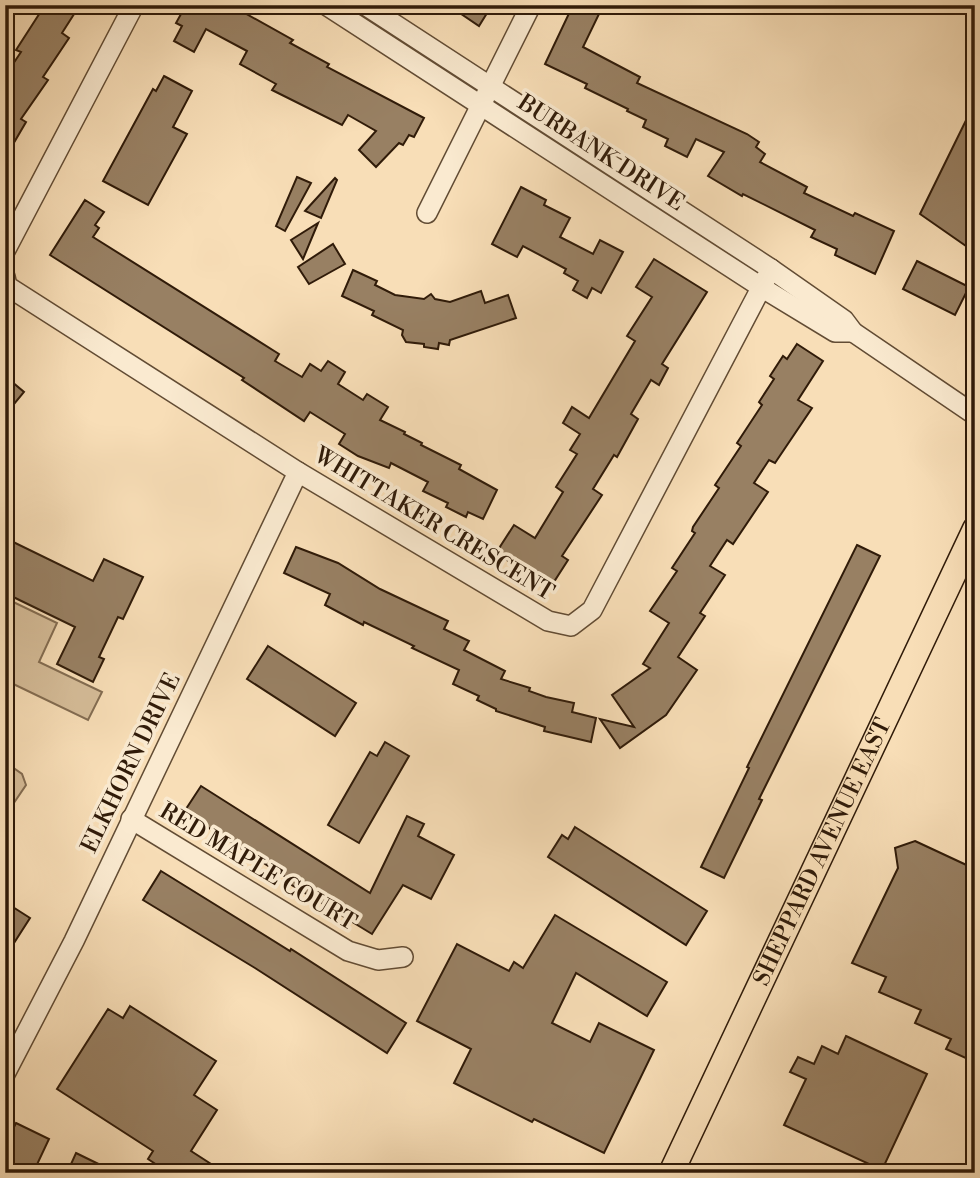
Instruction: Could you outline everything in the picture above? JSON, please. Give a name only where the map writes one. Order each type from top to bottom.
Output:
[{"type":"main road","name":"SHEPPARD AVENUE EAST","points":[[671,1173],[975,529]]},
{"type":"street","points":[[5,251],[134,5]]},
{"type":"street","name":"BURBANK DRIVE","points":[[326,5],[761,287],[835,332],[853,332]]},
{"type":"street","name":"BURBANK DRIVE","points":[[365,5],[771,269],[844,320],[853,332],[975,415]]},
{"type":"street","points":[[427,213],[530,5]]},
{"type":"street","name":"WHITTAKER CRESCENT","points":[[5,277],[7,286],[298,472],[548,621],[571,626],[592,610],[771,269]]},
{"type":"street","name":"ELKHORN DRIVE","points":[[5,1074],[74,941],[298,472]]},
{"type":"street","name":"RED MAPLE COURT","points":[[131,819],[348,951],[378,960],[403,957]]},
{"type":"shaded area","points":[[5,598],[57,623],[39,662],[102,692],[88,720],[5,680]]},
{"type":"shaded area","points":[[5,762],[22,774],[26,785],[5,816]]},
{"type":"building","points":[[45,5],[68,5],[76,11],[62,33],[69,38],[43,77],[48,80],[21,119],[26,122],[5,158],[5,76],[21,52],[16,50]]},
{"type":"building","points":[[186,5],[237,5],[244,9],[243,12],[293,40],[290,43],[329,64],[327,67],[424,118],[414,137],[409,135],[403,145],[399,143],[376,167],[359,150],[376,131],[348,115],[342,125],[272,90],[276,84],[240,64],[247,51],[206,29],[194,52],[174,41],[182,26],[176,23]]},
{"type":"building","points":[[448,5],[492,5],[479,26]]},
{"type":"building","points":[[573,5],[581,5],[599,14],[583,47],[640,77],[637,83],[747,134],[759,142],[756,147],[765,154],[760,162],[807,187],[804,193],[853,216],[855,213],[894,231],[875,274],[835,255],[837,249],[811,237],[815,230],[743,194],[742,196],[708,176],[724,152],[696,139],[687,157],[665,146],[668,139],[643,127],[646,120],[585,88],[587,84],[545,64]]},
{"type":"building","points":[[164,76],[192,91],[173,127],[187,134],[148,205],[103,181],[153,89],[156,91]]},
{"type":"building","points":[[975,102],[975,227],[966,246],[920,214]]},
{"type":"building","points":[[297,177],[311,183],[285,231],[276,226]]},
{"type":"building","points":[[335,178],[337,180],[321,218],[305,211]]},
{"type":"building","points":[[521,187],[546,200],[544,205],[570,218],[560,237],[593,254],[600,240],[623,252],[601,293],[592,288],[587,298],[573,290],[578,281],[564,273],[566,269],[523,246],[517,257],[492,244]]},
{"type":"building","points":[[85,200],[104,212],[95,225],[99,228],[93,237],[279,354],[275,361],[302,377],[310,364],[321,371],[328,361],[345,372],[338,384],[363,400],[367,394],[388,407],[380,420],[461,465],[459,469],[497,490],[483,519],[468,512],[466,517],[446,507],[448,503],[423,491],[428,482],[391,463],[389,468],[358,456],[339,444],[345,434],[310,412],[304,421],[242,380],[244,378],[50,255]]},
{"type":"building","points":[[318,223],[303,259],[291,240]]},
{"type":"building","points":[[333,244],[345,264],[309,284],[298,267]]},
{"type":"building","points":[[654,259],[707,292],[662,364],[668,368],[659,385],[651,380],[631,414],[638,419],[617,457],[614,455],[593,489],[602,495],[562,556],[568,560],[550,588],[496,553],[514,525],[535,538],[563,492],[556,487],[577,454],[570,450],[580,434],[563,423],[572,407],[589,418],[635,341],[627,336],[652,297],[636,287]]},
{"type":"building","points":[[917,261],[969,287],[955,315],[903,289]]},
{"type":"building","points":[[353,270],[377,281],[375,285],[395,295],[424,299],[431,294],[435,299],[450,302],[481,291],[485,303],[508,295],[516,318],[450,340],[449,345],[439,343],[438,349],[406,342],[402,335],[403,330],[372,315],[374,311],[342,296]]},
{"type":"building","points":[[797,344],[823,361],[798,400],[812,408],[775,463],[769,460],[754,483],[768,492],[733,544],[727,540],[710,566],[725,575],[700,613],[705,616],[678,657],[697,670],[666,715],[620,748],[600,719],[634,727],[612,695],[650,668],[643,664],[669,623],[650,611],[677,571],[672,568],[695,533],[692,531],[693,527],[719,488],[715,485],[741,446],[737,443],[762,405],[759,402],[774,379],[770,376],[783,356],[787,359]]},
{"type":"building","points":[[5,376],[24,392],[5,415]]},
{"type":"building","points":[[5,538],[93,581],[104,559],[143,577],[123,619],[118,617],[99,657],[104,659],[93,682],[57,664],[75,627],[5,593]]},
{"type":"building","points":[[857,545],[880,556],[759,799],[762,800],[724,878],[701,867],[749,768],[747,767]]},
{"type":"building","points":[[296,547],[338,563],[380,589],[448,621],[444,629],[469,641],[464,650],[505,671],[501,679],[530,688],[529,691],[546,697],[574,703],[572,712],[596,718],[591,742],[544,731],[545,727],[496,711],[477,700],[479,696],[453,684],[459,670],[325,605],[330,594],[284,573]]},
{"type":"building","points":[[268,646],[356,703],[335,736],[247,679]]},
{"type":"building","points":[[385,742],[409,756],[359,843],[328,825],[370,752],[377,756]]},
{"type":"building","points":[[201,786],[370,893],[407,816],[424,824],[418,836],[454,855],[431,899],[403,885],[372,934],[285,881],[287,878],[184,812]]},
{"type":"building","points":[[575,827],[707,911],[686,945],[548,857],[562,835],[568,839]]},
{"type":"building","points":[[915,841],[975,869],[975,1048],[970,1060],[946,1049],[951,1039],[915,1023],[921,1010],[879,992],[886,977],[852,963],[898,868],[895,848]]},
{"type":"building","points":[[161,871],[290,951],[291,949],[406,1023],[387,1053],[143,900]]},
{"type":"building","points":[[5,902],[30,918],[5,957]]},
{"type":"building","points":[[555,915],[667,982],[647,1016],[576,973],[552,1023],[590,1042],[599,1023],[654,1050],[604,1153],[534,1119],[532,1122],[454,1083],[471,1049],[417,1021],[457,944],[509,971],[514,962],[523,968]]},
{"type":"building","points":[[130,1006],[216,1061],[194,1095],[217,1110],[191,1151],[225,1173],[169,1173],[148,1159],[153,1151],[57,1089],[108,1009],[123,1018]]},
{"type":"building","points":[[846,1036],[927,1074],[882,1170],[784,1125],[806,1079],[790,1072],[798,1057],[814,1064],[822,1046],[838,1054]]},
{"type":"building","points":[[16,1123],[49,1139],[33,1173],[5,1173],[5,1145]]},
{"type":"building","points":[[76,1153],[117,1173],[67,1173]]}]
